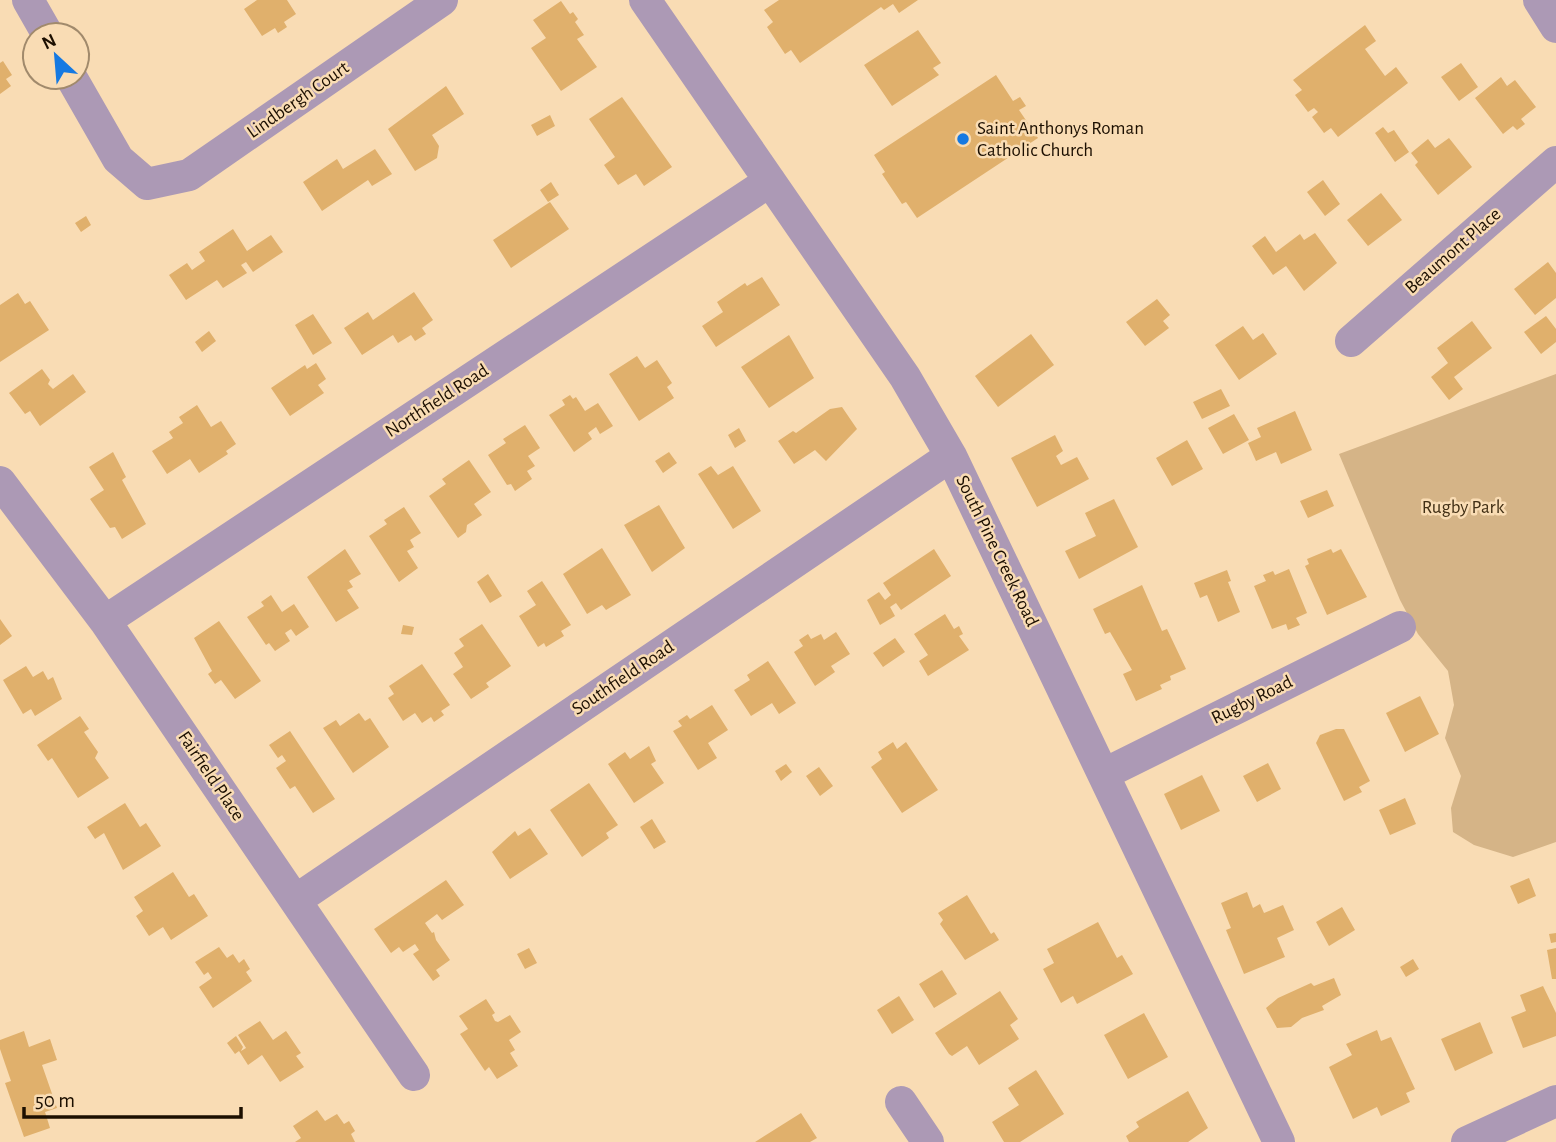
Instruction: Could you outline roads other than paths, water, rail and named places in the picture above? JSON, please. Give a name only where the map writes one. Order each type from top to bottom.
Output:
[{"type":"street","points":[[28,0],[40,21]]},
{"type":"street","name":"Lindbergh Court","points":[[79,91],[118,159],[147,184],[189,175],[442,0]]},
{"type":"street","name":"South Pine Creek Road","points":[[645,0],[905,377],[951,456],[1279,1142]]},
{"type":"street","points":[[1539,0],[1556,27]]},
{"type":"street","name":"Beaumont Place","points":[[1351,341],[1556,162]]},
{"type":"street","name":"Northfield Road","points":[[105,621],[769,181]]},
{"type":"street","name":"Southfield Road","points":[[296,900],[951,456]]},
{"type":"street","name":"Fairfield Place","points":[[0,482],[105,621],[414,1075]]},
{"type":"street","name":"Rugby Road","points":[[1104,774],[1400,627]]},
{"type":"street","points":[[901,1101],[928,1142]]},
{"type":"street","points":[[1467,1142],[1556,1101]]},
{"type":"place","name":"Saint Anthonys Roman Catholic Church","points":[[963,139]]},
{"type":"park label","name":"Rugby Park","points":[[1463,507]]}]
